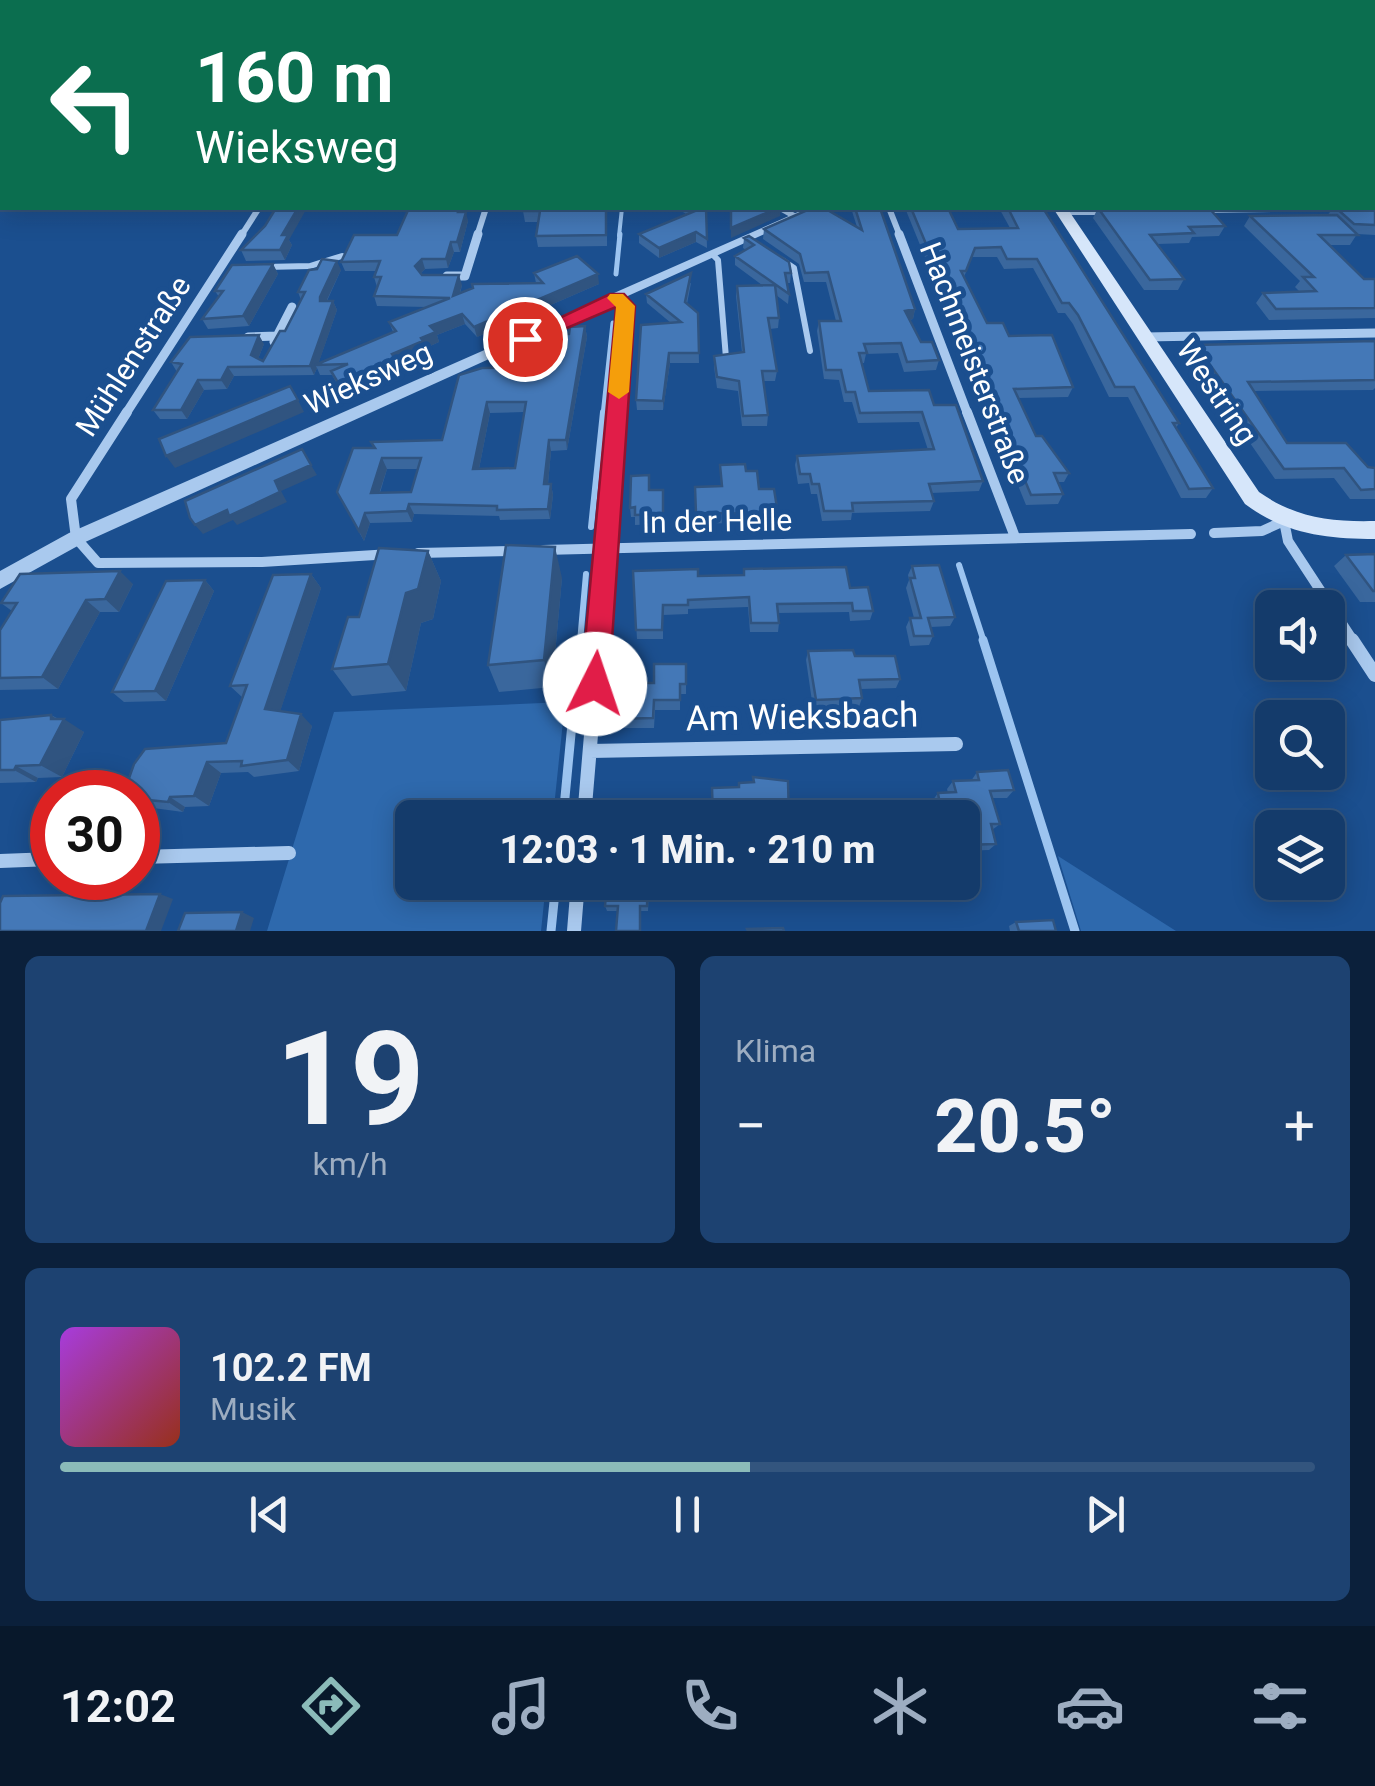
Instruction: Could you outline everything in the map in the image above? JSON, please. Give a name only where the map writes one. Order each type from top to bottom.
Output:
[{"type":"main road","name":"Westring","points":[[1062,210],[1252,498],[1284,521],[1326,532],[1375,530]]},
{"type":"street","name":"Mühlenstraße","points":[[76,538],[71,499],[258,210]]},
{"type":"street","points":[[426,276],[465,276],[485,210]]},
{"type":"street","name":"Hachmeisterstraße","points":[[890,210],[1014,537]]},
{"type":"street","points":[[1062,210],[1121,212]]},
{"type":"street","name":"Wieksweg","points":[[0,582],[76,538],[712,255],[757,244],[788,212]]},
{"type":"street","points":[[586,800],[626,306],[617,298]]},
{"type":"street","points":[[270,350],[292,307]]},
{"type":"street","points":[[1145,337],[1375,333]]},
{"type":"street","points":[[243,337],[277,336]]},
{"type":"street","points":[[175,338],[192,338]]},
{"type":"street","points":[[1214,534],[1262,531],[1284,521],[1288,540],[1375,675]]},
{"type":"street","name":"In der Helle","points":[[76,538],[98,564],[1191,534]]},
{"type":"street","name":"Am Wieksbach","points":[[590,752],[956,744]]},
{"type":"street","points":[[160,856],[289,853]]},
{"type":"street","points":[[0,860],[30,859]]},
{"type":"street","points":[[574,931],[577,900]]},
{"type":"lane","points":[[712,255],[718,260],[726,358]]},
{"type":"lane","points":[[256,267],[310,266],[342,256]]},
{"type":"lane","points":[[779,258],[794,268],[810,351]]},
{"type":"lane","points":[[220,268],[238,267]]},
{"type":"shaded area","points":[[565,702],[555,800],[395,800],[395,900],[544,900],[541,931],[267,931],[334,712]]},
{"type":"shaded area","points":[[1058,856],[1176,931],[1081,931]]},
{"type":"building","points":[[275,210],[297,210],[282,235],[288,235],[280,250],[241,250]]},
{"type":"building","points":[[408,210],[466,212],[457,242],[451,242],[446,259],[422,259],[415,266],[422,275],[459,275],[453,296],[473,288],[472,284],[543,283],[534,273],[577,256],[598,274],[474,327],[462,314],[430,326],[436,332],[392,354],[397,361],[340,386],[331,371],[348,364],[315,365],[396,331],[389,322],[450,298],[374,296],[381,277],[374,277],[380,261],[341,262],[354,235],[397,235]]},
{"type":"building","points":[[606,210],[606,235],[536,236],[540,211],[523,211]]},
{"type":"building","points":[[706,210],[707,239],[696,232],[659,248],[639,234]]},
{"type":"building","points":[[731,210],[773,210],[731,228]]},
{"type":"building","points":[[807,210],[827,210],[862,230],[856,210],[881,210],[915,309],[905,311],[921,342],[932,342],[939,360],[907,362],[901,343],[864,344],[867,353],[859,353],[869,391],[929,390],[934,405],[956,405],[983,481],[929,484],[934,501],[852,503],[853,511],[824,511],[819,484],[812,484],[810,474],[800,474],[797,456],[934,449],[922,412],[860,413],[855,392],[846,392],[841,370],[826,370],[819,321],[841,321],[828,272],[805,273],[800,254],[764,229]]},
{"type":"building","points":[[912,210],[949,210],[958,229],[1018,228],[1009,210],[1044,210],[1179,423],[1173,423],[1213,488],[1189,489],[1134,387],[1115,387],[1078,315],[1069,303],[1062,303],[1037,259],[1007,259],[1001,247],[975,248],[966,271],[961,271],[987,323],[1003,323],[1009,336],[1052,335],[1073,387],[1014,389],[1036,436],[1042,436],[1069,473],[1054,473],[1063,494],[1031,495]]},
{"type":"building","points":[[1099,210],[1211,210],[1225,226],[1189,227],[1194,233],[1150,235],[1184,279],[1150,280]]},
{"type":"building","points":[[1338,210],[1375,210],[1375,225],[1354,224]]},
{"type":"building","points":[[1337,215],[1358,235],[1319,235],[1364,279],[1375,279],[1375,308],[1276,309],[1263,293],[1316,291],[1303,277],[1314,277],[1250,216]]},
{"type":"building","points":[[749,236],[789,262],[791,273],[785,273],[789,294],[735,256],[754,245],[744,238]]},
{"type":"building","points":[[322,259],[337,261],[320,297],[320,301],[333,301],[310,366],[228,367],[221,380],[198,380],[181,410],[153,410],[182,364],[171,362],[190,337],[259,335],[251,355],[263,361],[280,331],[285,331],[305,292],[298,292],[309,270],[317,269]]},
{"type":"building","points":[[273,264],[243,316],[202,319],[223,291],[215,291],[232,265]]},
{"type":"building","points":[[691,273],[685,302],[698,313],[699,353],[669,353],[663,401],[636,400],[641,325],[681,322],[646,294]]},
{"type":"building","points":[[775,285],[779,318],[768,318],[777,371],[762,371],[768,415],[743,416],[739,381],[717,377],[714,356],[744,352],[737,286]]},
{"type":"building","points":[[585,326],[566,440],[549,440],[544,484],[551,484],[548,509],[409,504],[407,511],[365,513],[359,531],[337,492],[353,448],[375,448],[371,442],[442,440],[459,375],[482,368],[534,367],[548,334],[569,334],[570,327]],"holes":[[[487,402],[526,402],[515,468],[473,469]],[[382,458],[421,458],[411,492],[371,493]]]},
{"type":"building","points":[[1375,341],[1375,380],[1248,382],[1287,443],[1346,443],[1368,467],[1375,468],[1375,489],[1361,490],[1344,468],[1284,469],[1196,345]]},
{"type":"building","points":[[290,386],[298,400],[166,456],[159,439]]},
{"type":"building","points":[[302,449],[311,465],[275,481],[280,492],[229,516],[227,510],[195,525],[190,518],[185,501]]},
{"type":"building","points":[[745,464],[746,471],[757,471],[759,489],[774,489],[778,514],[696,513],[695,487],[722,486],[720,465]]},
{"type":"building","points":[[649,475],[649,490],[663,490],[663,514],[635,515],[635,507],[630,508],[631,476]]},
{"type":"building","points":[[506,545],[555,547],[544,660],[488,665]]},
{"type":"building","points":[[379,548],[428,551],[418,589],[406,593],[388,664],[332,669],[348,617],[359,617]]},
{"type":"building","points":[[1375,554],[1375,591],[1373,591],[1346,555]]},
{"type":"building","points":[[939,565],[955,617],[928,618],[933,636],[914,636],[910,618],[921,618],[910,578],[915,578],[912,566]]},
{"type":"building","points":[[846,567],[850,588],[868,587],[873,611],[853,611],[852,603],[777,604],[779,623],[751,623],[749,597],[688,600],[688,605],[663,605],[662,630],[636,630],[633,571],[698,569],[698,576],[744,575],[744,569]]},
{"type":"building","points":[[120,571],[105,599],[86,600],[42,677],[0,678],[0,630],[17,603],[1,603],[20,574]]},
{"type":"building","points":[[311,574],[265,709],[301,714],[287,760],[241,766],[242,761],[207,762],[194,796],[160,801],[160,770],[132,770],[134,764],[145,749],[226,743],[247,685],[230,686],[273,575]]},
{"type":"building","points":[[205,580],[155,691],[112,692],[166,581]]},
{"type":"building","points":[[853,650],[855,656],[895,656],[900,679],[859,680],[862,698],[816,700],[808,651]]},
{"type":"building","points":[[654,664],[686,664],[686,684],[680,684],[680,700],[654,700],[653,718],[616,719],[619,683],[654,683]]},
{"type":"building","points":[[51,715],[51,719],[64,719],[40,765],[0,770],[0,720]]},
{"type":"building","points":[[1008,770],[1014,790],[990,791],[1000,824],[991,824],[996,844],[980,844],[980,800],[939,800],[938,793],[956,792],[953,781],[979,780],[977,772]]},
{"type":"building","points":[[753,777],[788,781],[789,800],[712,800],[712,788],[754,782]]},
{"type":"building","points":[[3,896],[30,896],[30,900],[158,900],[146,931],[0,931]]},
{"type":"building","points":[[606,900],[647,900],[647,906],[640,906],[640,931],[616,931],[618,906],[605,906]]},
{"type":"building","points":[[242,912],[236,931],[178,931],[185,913]]},
{"type":"building","points":[[1053,920],[1056,931],[1019,931],[1016,922]]},
{"type":"building","points":[[783,928],[784,931],[747,929]]},
{"type":"waterway","points":[[619,236],[622,210]]},
{"type":"waterway","points":[[616,274],[620,234]]},
{"type":"waterway","points":[[603,415],[613,323]]},
{"type":"waterway","points":[[591,527],[603,412]]},
{"type":"waterway","points":[[959,565],[984,642]]},
{"type":"waterway","points":[[580,642],[586,574]]},
{"type":"waterway","points":[[565,800],[580,640]]},
{"type":"waterway","points":[[983,640],[1075,931]]},
{"type":"waterway","points":[[551,931],[554,900]]},
{"type":"slow traffic","points":[[617,298],[626,306],[619,392]]},
{"type":"route","points":[[525,339],[617,298],[626,306],[595,684]]}]
